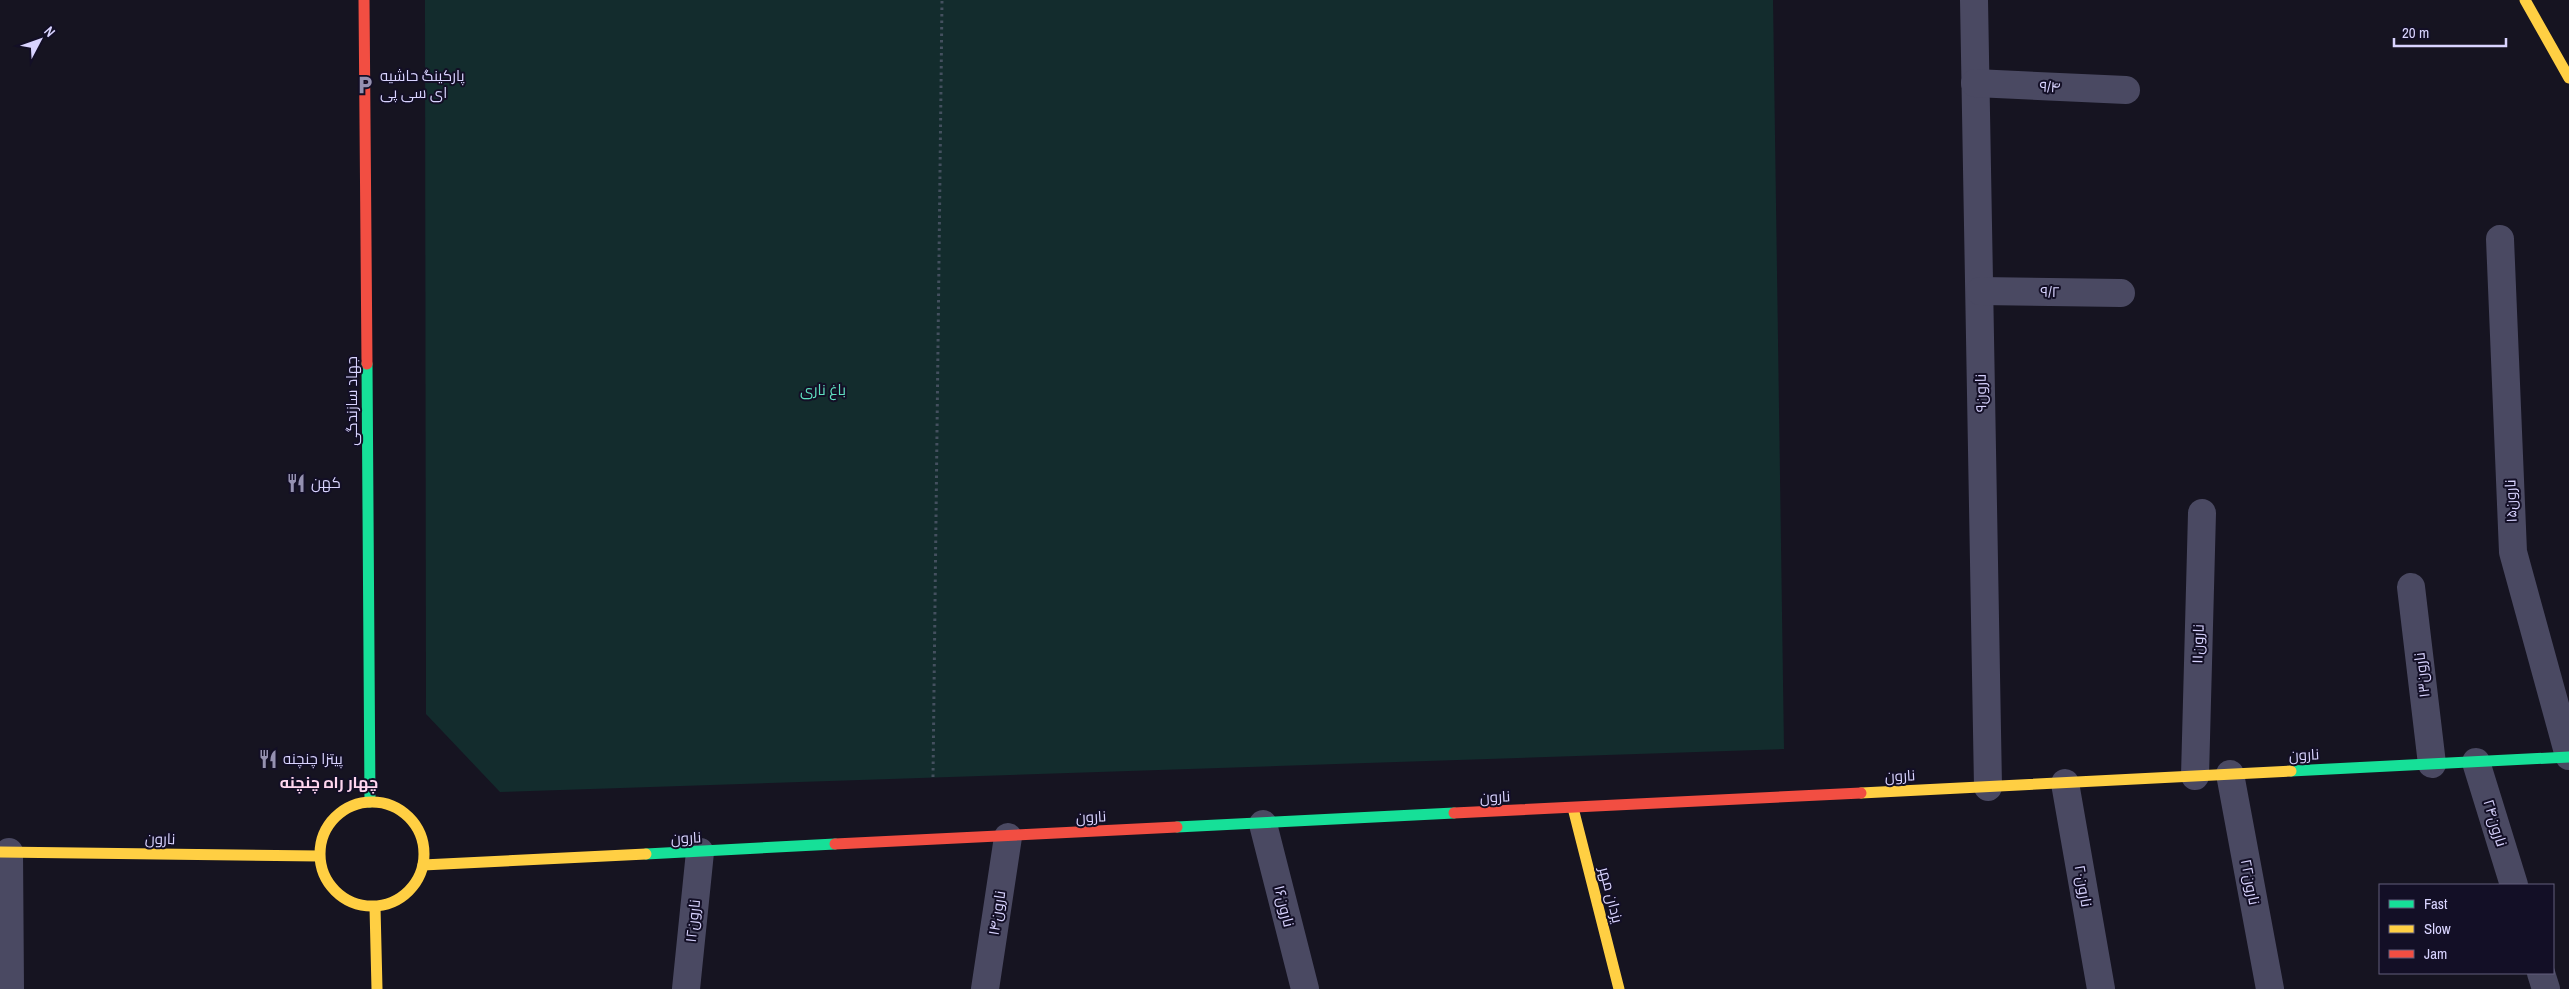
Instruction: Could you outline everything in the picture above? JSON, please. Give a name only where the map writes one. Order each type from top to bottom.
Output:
[{"type":"street","name":"جهاد سازندگی","points":[[364,0],[370,802]]},
{"type":"street","name":"نارون۹","points":[[1974,0],[1988,786]]},
{"type":"street","points":[[2525,0],[2569,78]]},
{"type":"street","name":"۹/۴","points":[[1975,83],[2126,90]]},
{"type":"street","name":"نارون۱۵","points":[[2500,239],[2513,552],[2569,757]]},
{"type":"street","name":"۹/۲","points":[[1980,291],[2121,293]]},
{"type":"street","name":"نارون۱۱","points":[[2195,776],[2202,513]]},
{"type":"street","name":"نارون۱۳","points":[[2412,587],[2432,764]]},
{"type":"street","name":"نارون","points":[[423,865],[2569,757]]},
{"type":"street","name":"نارون۲۴","points":[[2476,762],[2514,884]]},
{"type":"street","name":"نارون۲۲","points":[[2230,774],[2270,989]]},
{"type":"street","name":"نارون۲۰","points":[[2065,783],[2101,989]]},
{"type":"street","points":[[370,802],[386,804],[400,810],[412,821],[420,834],[424,850],[423,865],[417,881],[406,894],[391,904],[375,907],[358,905],[343,898],[331,887],[323,872],[319,856],[321,840],[328,825],[339,812],[354,805],[370,802]]},
{"type":"street","name":"یزدان مهر","points":[[1573,808],[1619,989]]},
{"type":"street","name":"نارون۱۶","points":[[1262,824],[1305,989]]},
{"type":"street","name":"نارون۱۴","points":[[985,989],[1008,837]]},
{"type":"street","points":[[5,852],[10,989]]},
{"type":"street","name":"نارون","points":[[5,852],[319,856]]},
{"type":"street","name":"نارون۱۲","points":[[686,989],[700,852]]},
{"type":"street","points":[[375,907],[377,989]]},
{"type":"street","points":[[2540,974],[2546,989]]},
{"type":"path","points":[[933,777],[942,0]]},
{"type":"green space","name":"باغ ناری","points":[[425,0],[1773,0],[1784,749],[500,792],[426,714]]},
{"type":"traffic: fast","points":[[367,364],[370,802]]},
{"type":"traffic: fast","points":[[2291,771],[2569,757]]},
{"type":"traffic: fast","points":[[1177,827],[1454,813]]},
{"type":"traffic: fast","points":[[646,854],[835,844]]},
{"type":"traffic: slow","points":[[2525,0],[2569,78]]},
{"type":"traffic: slow","points":[[1861,793],[2291,771]]},
{"type":"traffic: slow","points":[[372,802],[392,806],[409,817],[420,834],[424,854],[420,874],[409,891],[392,902],[372,906],[352,902],[335,891],[324,874],[320,854],[324,834],[335,817],[352,806],[372,802]]},
{"type":"traffic: slow","points":[[1573,808],[1619,989]]},
{"type":"traffic: slow","points":[[0,852],[319,856]]},
{"type":"traffic: slow","points":[[423,865],[646,854]]},
{"type":"traffic: slow","points":[[375,907],[377,989]]},
{"type":"traffic: jam","points":[[364,0],[367,364]]},
{"type":"traffic: jam","points":[[1454,813],[1861,793]]},
{"type":"traffic: jam","points":[[835,844],[1177,827]]},
{"type":"place","name":"پارکینگ حاشیه ای سی پی","points":[[365,85]]},
{"type":"place","name":"کهن","points":[[296,483]]},
{"type":"place","name":"پیتزا چنچنه","points":[[268,759]]},
{"type":"district","name":"چهار راه چنچنه","points":[[329,782]]}]
